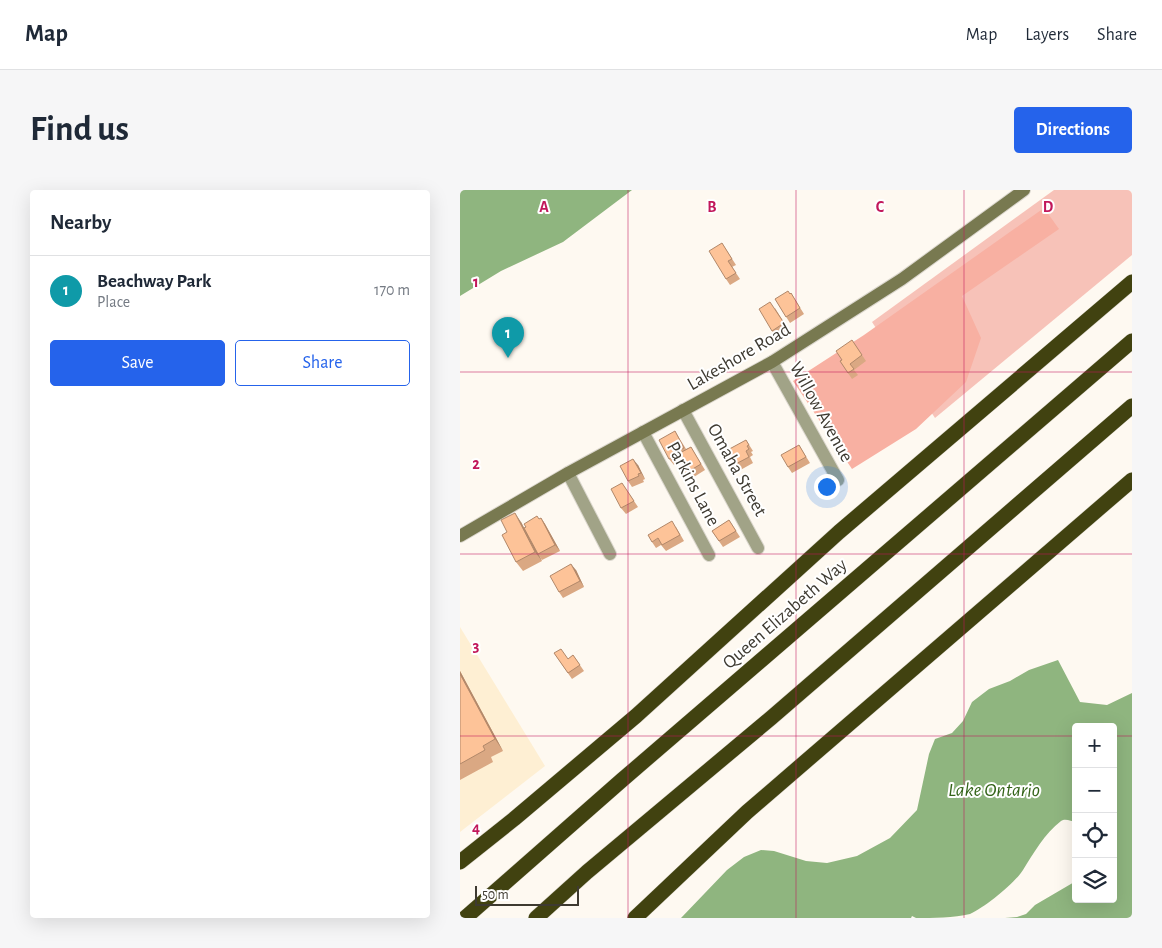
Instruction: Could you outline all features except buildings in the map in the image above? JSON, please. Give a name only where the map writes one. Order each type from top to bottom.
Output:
[{"type":"highway","points":[[460,862],[636,716],[846,526],[1132,282]]},
{"type":"highway","name":"Queen Elizabeth Way","points":[[465,918],[1132,341]]},
{"type":"highway","points":[[536,918],[587,872],[786,705],[1132,406]]},
{"type":"highway","points":[[635,918],[747,812],[1132,480]]},
{"type":"main road","name":"Lakeshore Road","points":[[460,536],[568,473],[772,362],[902,279],[1024,190]]},
{"type":"street","name":"Willow Avenue","points":[[772,362],[838,480]]},
{"type":"street","name":"Omaha Street","points":[[683,410],[758,548]]},
{"type":"street","name":"Parkins Lane","points":[[643,432],[709,555]]},
{"type":"street","points":[[568,473],[610,554]]},
{"type":"shaded area","points":[[1054,190],[1132,190],[1132,255],[935,418],[872,322]]},
{"type":"shaded area","points":[[1044,208],[1059,229],[962,296],[981,338],[966,382],[916,429],[852,469],[793,381],[864,335]]},
{"type":"shaded area","points":[[460,627],[545,766],[460,832]]},
{"type":"water","points":[[460,190],[632,190],[563,242],[501,271],[460,296]]},
{"type":"water","name":"Lake Ontario","points":[[1058,660],[1080,702],[1107,705],[1132,693],[1132,918],[1005,918],[1026,914],[1035,905],[1072,883],[1072,903],[1117,903],[1117,723],[1072,723],[1072,821],[1064,820],[1055,826],[1035,851],[1019,876],[991,901],[970,914],[929,918],[916,918],[912,916],[911,918],[681,918],[727,870],[744,857],[761,850],[774,851],[806,861],[827,863],[857,856],[890,838],[917,810],[929,754],[935,739],[952,733],[963,721],[972,702],[989,689],[1010,681],[1029,670]]},
{"type":"place","name":"Beachway Park","points":[[508,358]]}]
